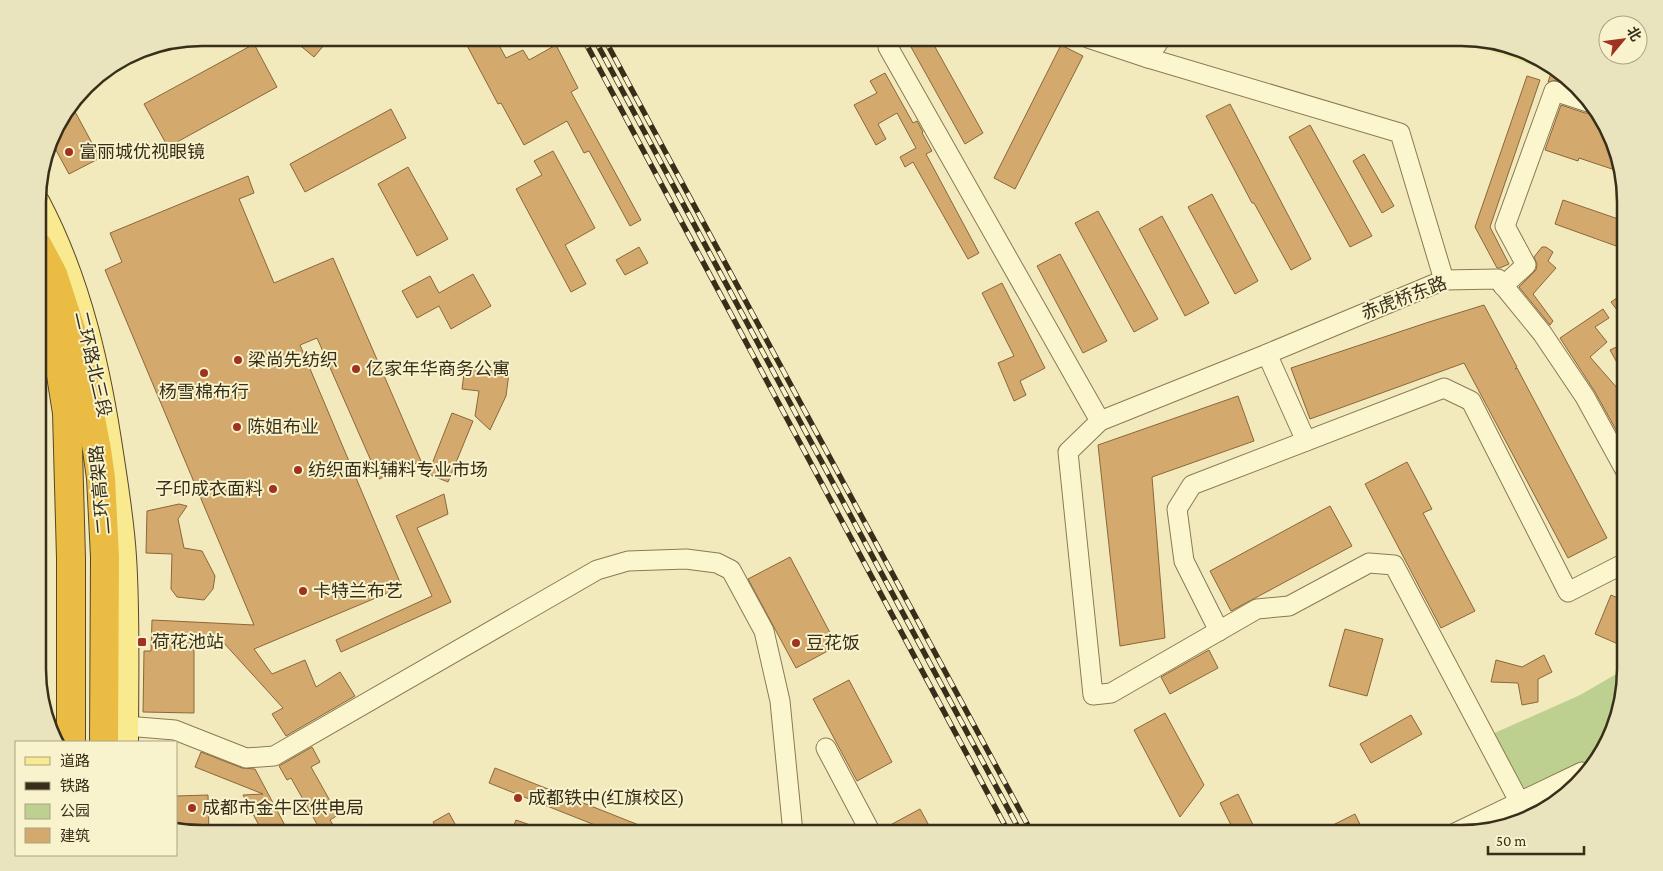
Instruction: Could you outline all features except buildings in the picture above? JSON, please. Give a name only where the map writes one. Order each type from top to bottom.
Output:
[{"type":"highway","name":"二环高架路","points":[[47,264],[78,350],[101,478],[105,557],[104,741]]},
{"type":"highway","name":"二环高架路","points":[[47,326],[61,375],[67,414],[71,558],[71,741]]},
{"type":"highway","points":[[101,478],[115,530],[123,737]]},
{"type":"main road","name":"二环路北三段","points":[[47,222],[64,259],[93,356],[107,422],[119,500],[124,558],[123,737]]},
{"type":"main road","points":[[47,368],[58,451],[62,555],[60,733]]},
{"type":"street","points":[[1112,46],[1400,132],[1444,280]]},
{"type":"street","points":[[1148,58],[1156,46]]},
{"type":"street","points":[[888,47],[1100,421],[1068,452],[1093,695],[1111,693],[1258,609],[1289,606],[1369,563],[1394,565],[1520,803]]},
{"type":"street","points":[[1577,98],[1554,91],[1505,226],[1526,265],[1504,286],[1542,333],[1585,397],[1617,455]]},
{"type":"street","name":"赤虎桥东路","points":[[1100,421],[1444,280],[1498,279],[1504,286]]},
{"type":"street","points":[[1267,354],[1306,441]]},
{"type":"street","points":[[1219,631],[1184,561],[1177,509],[1192,485],[1444,388],[1471,400],[1568,592],[1617,567]]},
{"type":"street","points":[[123,737],[175,730],[246,758],[274,756],[597,570],[628,561],[686,560],[716,563],[731,570],[764,631],[780,701],[792,825]]},
{"type":"street","points":[[826,748],[866,824]]},
{"type":"street","points":[[1475,824],[1574,776]]},
{"type":"green space","points":[[1480,48],[1511,55],[1530,62],[1539,68]]},
{"type":"green space","points":[[1617,674],[1614,699],[1608,719],[1601,738],[1591,756],[1588,760],[1522,793],[1490,735],[1580,695]]},
{"type":"railway","points":[[587,46],[1004,824]]},
{"type":"railway","points":[[598,46],[1016,824]]},
{"type":"railway","points":[[608,46],[1027,824]]},
{"type":"place","name":"富丽城优视眼镜","points":[[69,152]]},
{"type":"place","name":"梁尚先纺织","points":[[238,360]]},
{"type":"place","name":"亿家年华商务公寓","points":[[356,369]]},
{"type":"place","name":"杨雪棉布行","points":[[204,373]]},
{"type":"place","name":"陈姐布业","points":[[237,427]]},
{"type":"place","name":"纺织面料辅料专业市场","points":[[298,470]]},
{"type":"place","name":"子印成衣面料","points":[[273,489]]},
{"type":"place","name":"卡特兰布艺","points":[[303,591]]},
{"type":"place","name":"荷花池站","points":[[142,642]]},
{"type":"place","name":"豆花饭","points":[[796,643]]},
{"type":"place","name":"成都铁中(红旗校区)","points":[[518,798]]},
{"type":"place","name":"成都市金牛区供电局","points":[[192,808]]}]
